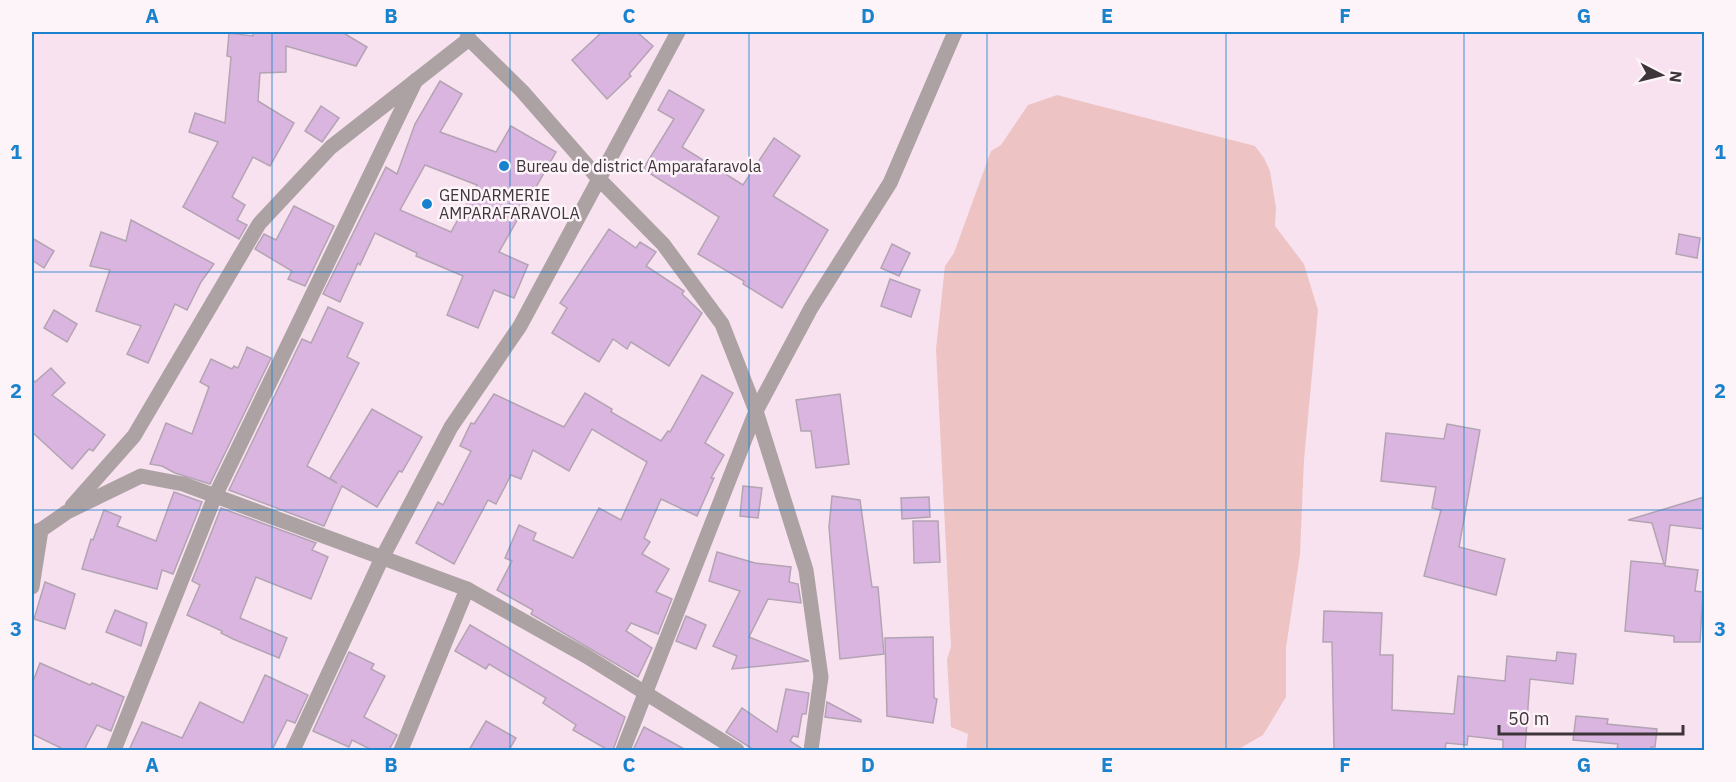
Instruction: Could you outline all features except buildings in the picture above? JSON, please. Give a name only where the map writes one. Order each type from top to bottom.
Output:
[{"type":"street","points":[[293,750],[382,558],[451,427],[520,326],[678,32]]},
{"type":"street","points":[[623,750],[756,411],[811,308],[890,183],[955,32]]},
{"type":"street","points":[[67,512],[134,436],[259,224],[331,147],[416,80],[468,35],[522,91],[599,179],[663,244],[722,324],[756,411],[806,570],[821,677],[811,750]]},
{"type":"street","points":[[114,750],[215,496],[416,80]]},
{"type":"street","points":[[32,587],[36,531],[67,512],[141,476],[183,484],[467,590],[586,656],[737,750]]},
{"type":"street","points":[[401,750],[467,590]]},
{"type":"shaded area","points":[[1057,95],[1255,146],[1270,171],[1276,208],[1275,226],[1304,264],[1318,310],[1304,460],[1300,554],[1286,648],[1286,697],[1263,735],[1237,750],[966,750],[968,734],[951,727],[947,659],[951,647],[936,349],[945,266],[954,253],[991,151],[1001,145],[1028,105]]},
{"type":"place","name":"Bureau de district Amparafaravola","points":[[504,166]]},
{"type":"place","name":"GENDARMERIE AMPARAFARAVOLA","points":[[427,204]]}]
